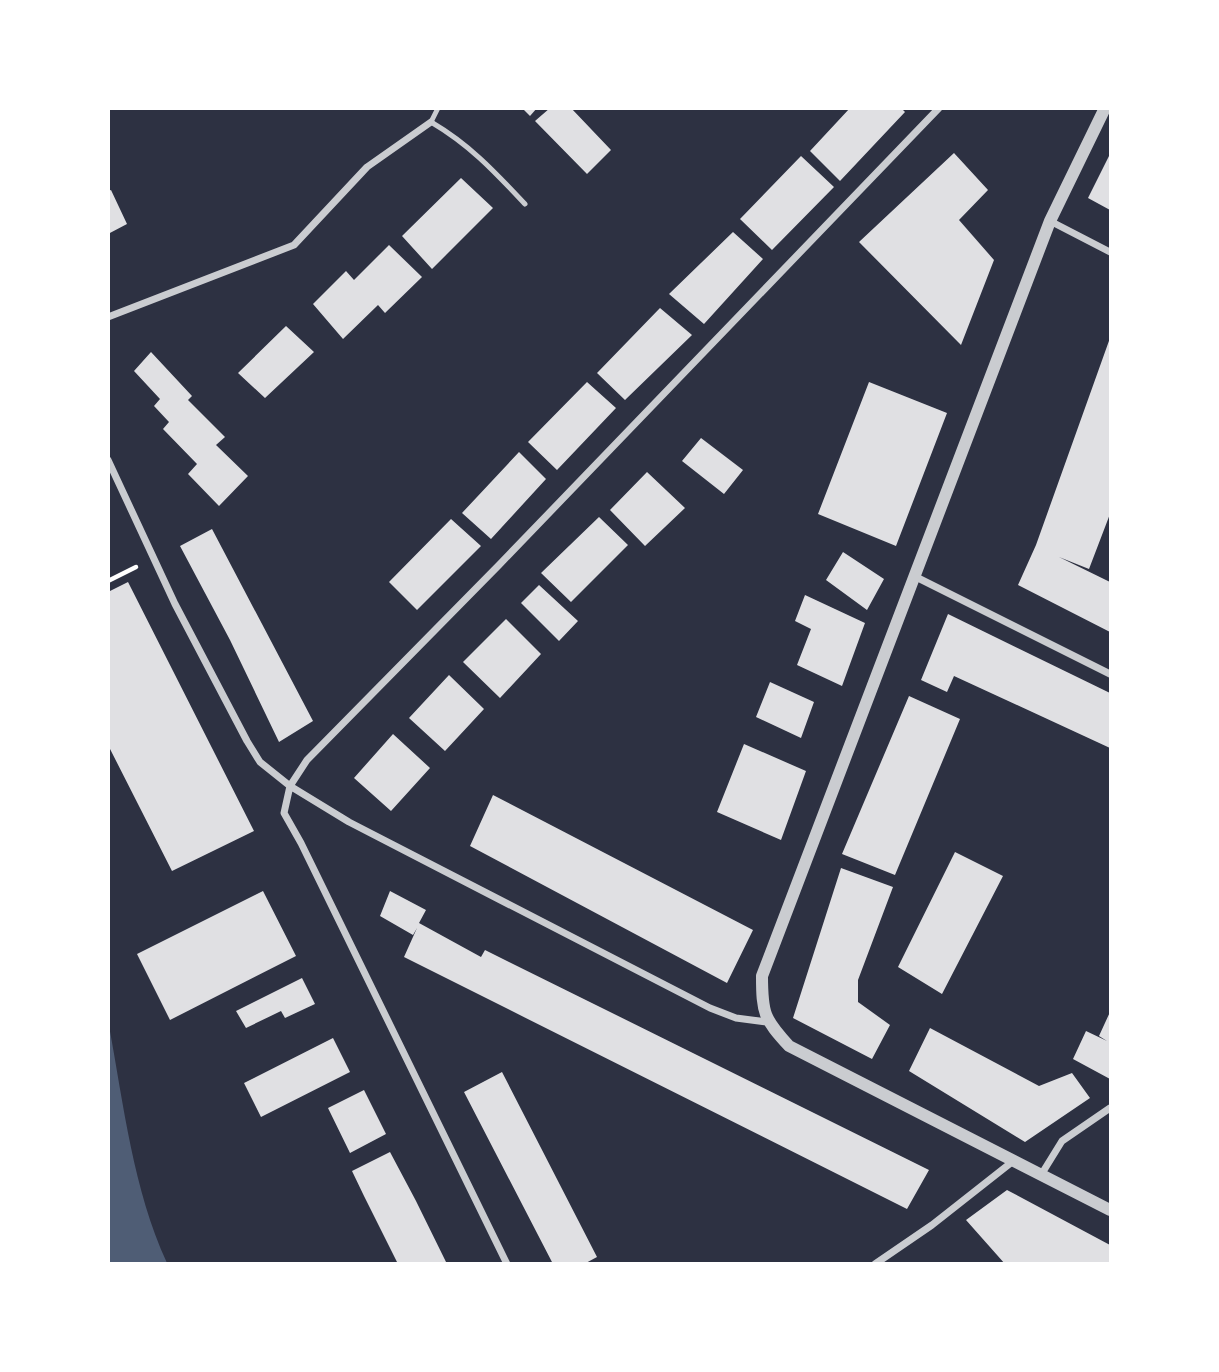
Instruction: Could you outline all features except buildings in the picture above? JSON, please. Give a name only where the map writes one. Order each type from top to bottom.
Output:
[{"type":"street","points":[[508,1264],[284,813],[290,786],[307,760],[499,565],[939,108]]},
{"type":"street","points":[[1105,108],[1050,221],[762,976],[762,1001],[767,1022],[789,1046],[1012,1162],[1111,1210]]},
{"type":"street","points":[[108,317],[294,245],[367,167],[431,122]]},
{"type":"street","points":[[1050,221],[1111,252]]},
{"type":"street","points":[[108,460],[175,604],[260,762],[290,786],[382,840],[710,1008],[736,1018],[767,1022]]},
{"type":"street","points":[[916,576],[1111,674]]},
{"type":"street","points":[[1041,1175],[1062,1141],[1111,1108]]},
{"type":"street","points":[[876,1264],[932,1225],[1012,1162]]},
{"type":"lane","points":[[438,108],[431,122],[469,147],[525,204]]},
{"type":"path","points":[[108,581],[154,557]]},
{"type":"water","points":[[109,1026],[138,1177],[155,1235],[167,1263],[109,1263]]}]
